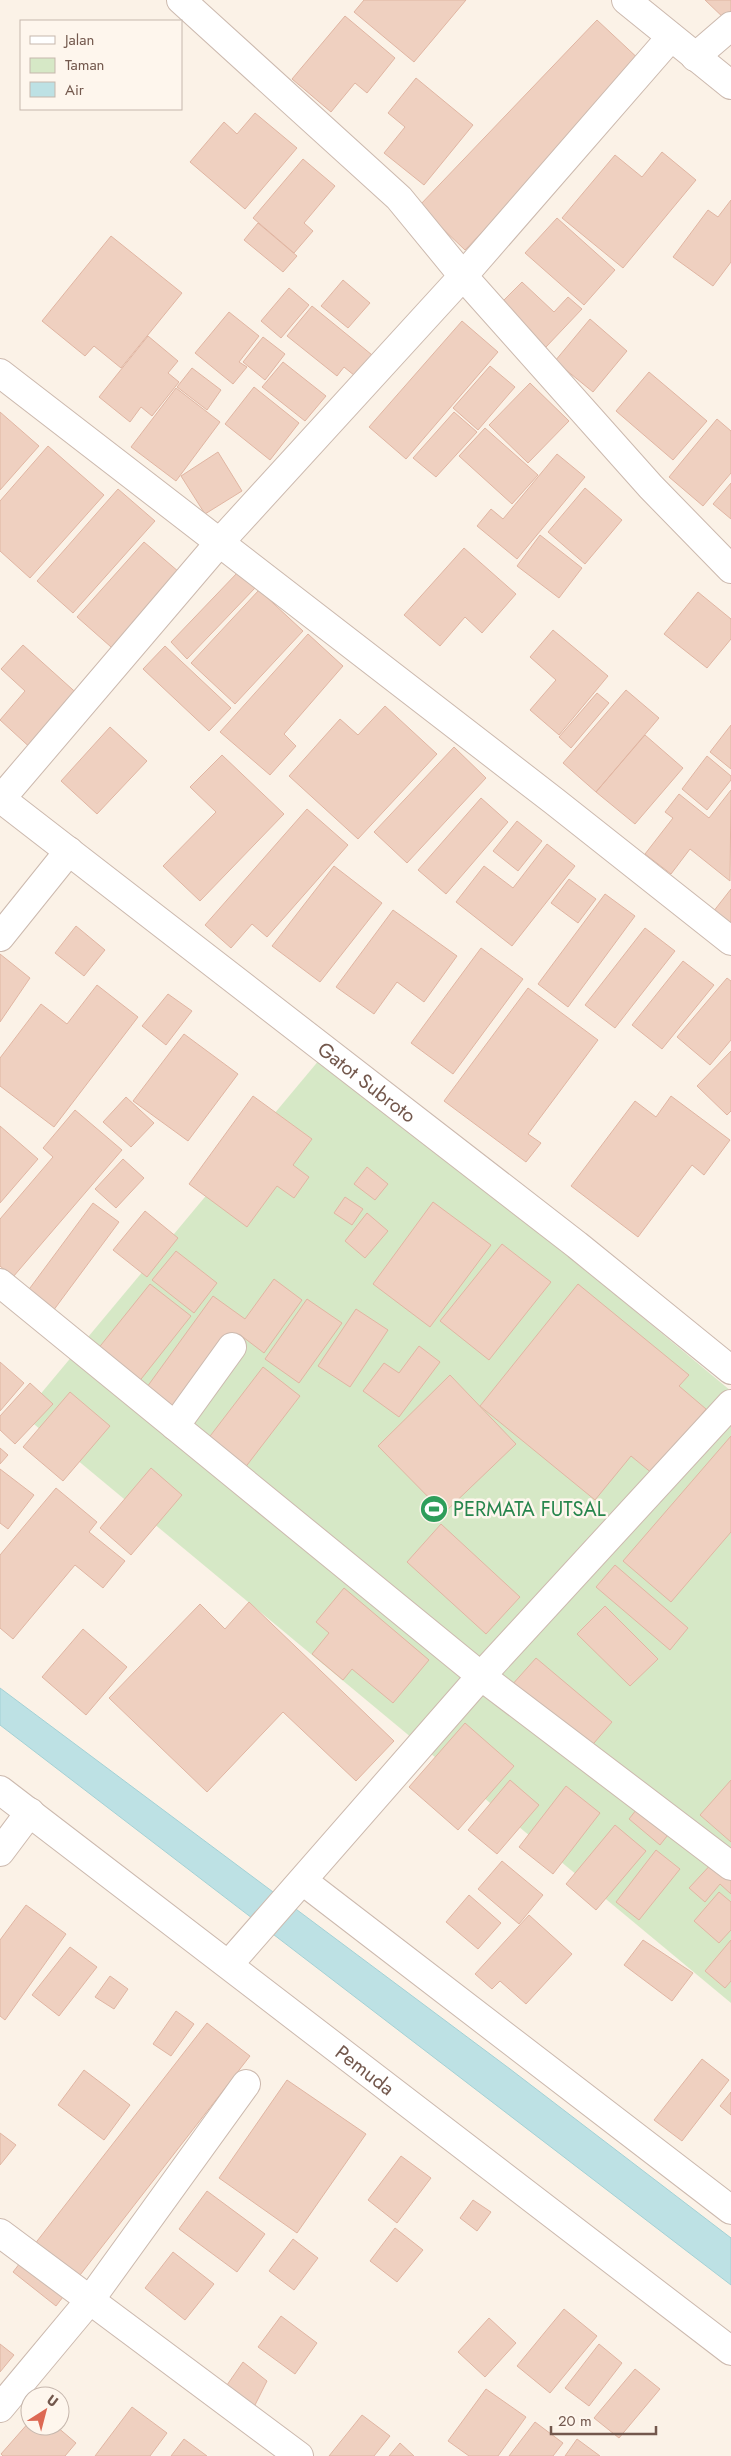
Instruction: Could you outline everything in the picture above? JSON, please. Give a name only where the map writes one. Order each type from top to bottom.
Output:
[{"type":"street","points":[[181,0],[399,198],[463,276],[651,487],[731,569]]},
{"type":"street","points":[[626,0],[731,85]]},
{"type":"street","points":[[695,57],[731,26]]},
{"type":"street","points":[[0,799],[219,543],[463,276],[671,37]]},
{"type":"street","points":[[0,373],[554,801],[731,941]]},
{"type":"street","name":"Gatot Subroto","points":[[0,799],[569,1239],[731,1370]]},
{"type":"street","points":[[0,937],[68,851]]},
{"type":"street","points":[[0,1283],[481,1676],[731,1866]]},
{"type":"street","points":[[175,1426],[232,1347]]},
{"type":"street","points":[[229,1964],[481,1676],[731,1404]]},
{"type":"street","name":"Pemuda","points":[[0,1790],[731,2351]]},
{"type":"street","points":[[0,1852],[30,1812]]},
{"type":"street","points":[[295,1890],[731,2210]]},
{"type":"street","points":[[0,2408],[90,2300],[246,2084]]},
{"type":"street","points":[[0,2233],[299,2456]]},
{"type":"green space","name":"PERMATA FUTSAL","points":[[325,1053],[731,1391],[731,2003],[23,1415]]},
{"type":"water","points":[[0,1688],[510,2069],[731,2238],[731,2285],[0,1725]]},
{"type":"building","points":[[364,0],[466,0],[414,62],[354,12]]},
{"type":"building","points":[[705,0],[731,0],[731,19],[728,22]]},
{"type":"building","points":[[345,16],[395,58],[367,93],[355,83],[331,112],[292,79]]},
{"type":"building","points":[[597,20],[643,63],[465,250],[419,206]]},
{"type":"building","points":[[416,78],[473,125],[424,185],[384,153],[405,127],[388,113]]},
{"type":"building","points":[[255,113],[297,148],[245,209],[190,162],[224,122],[237,134]]},
{"type":"building","points":[[662,152],[696,180],[623,268],[562,218],[615,155],[642,177]]},
{"type":"building","points":[[303,159],[335,186],[304,223],[313,231],[294,253],[253,218]]},
{"type":"building","points":[[731,200],[731,262],[713,286],[673,257],[708,210],[718,217]]},
{"type":"building","points":[[557,218],[615,270],[584,305],[525,253]]},
{"type":"building","points":[[258,223],[297,256],[283,272],[244,240]]},
{"type":"building","points":[[111,236],[182,293],[121,368],[94,346],[85,356],[42,321]]},
{"type":"building","points":[[343,280],[370,303],[348,328],[321,306]]},
{"type":"building","points":[[522,282],[554,312],[568,297],[582,309],[546,347],[500,304]]},
{"type":"building","points":[[289,288],[309,305],[281,338],[261,321]]},
{"type":"building","points":[[312,306],[377,359],[360,380],[344,367],[337,376],[287,336]]},
{"type":"building","points":[[229,312],[259,336],[239,362],[247,367],[233,384],[195,353]]},
{"type":"building","points":[[590,319],[627,351],[593,392],[555,361]]},
{"type":"building","points":[[462,321],[498,352],[406,459],[369,427]]},
{"type":"building","points":[[148,336],[178,361],[168,373],[179,382],[152,416],[141,407],[130,422],[99,397]]},
{"type":"building","points":[[263,337],[285,354],[265,380],[243,362]]},
{"type":"building","points":[[283,362],[326,396],[305,421],[262,387]]},
{"type":"building","points":[[490,366],[515,387],[478,430],[453,408]]},
{"type":"building","points":[[192,368],[221,390],[207,410],[177,387]]},
{"type":"building","points":[[649,372],[707,421],[673,460],[616,411]]},
{"type":"building","points":[[530,383],[569,421],[528,463],[489,425]]},
{"type":"building","points":[[254,387],[299,423],[270,460],[225,424]]},
{"type":"building","points":[[176,388],[220,422],[176,481],[131,447]]},
{"type":"building","points":[[0,412],[39,446],[0,490]]},
{"type":"building","points":[[454,412],[477,432],[436,477],[413,458]]},
{"type":"building","points":[[717,419],[731,431],[731,473],[703,506],[669,477]]},
{"type":"building","points":[[485,428],[538,475],[512,504],[459,456]]},
{"type":"building","points":[[48,446],[104,495],[30,578],[0,551],[0,501]]},
{"type":"building","points":[[218,452],[242,491],[205,514],[181,476]]},
{"type":"building","points":[[557,454],[585,477],[517,559],[477,526],[491,509],[503,519]]},
{"type":"building","points":[[731,483],[731,519],[713,504]]},
{"type":"building","points":[[585,488],[622,520],[585,564],[548,532]]},
{"type":"building","points":[[118,489],[155,521],[73,613],[37,581]]},
{"type":"building","points":[[540,535],[582,568],[559,598],[517,566]]},
{"type":"building","points":[[144,542],[186,578],[119,654],[77,617]]},
{"type":"building","points":[[464,548],[516,594],[482,633],[465,617],[440,646],[404,615]]},
{"type":"building","points":[[238,572],[255,588],[187,659],[171,642]]},
{"type":"building","points":[[259,590],[303,631],[235,704],[191,663]]},
{"type":"building","points":[[698,592],[731,619],[731,639],[707,668],[664,634]]},
{"type":"building","points":[[553,630],[608,676],[559,735],[530,710],[556,680],[530,657]]},
{"type":"building","points":[[308,634],[343,666],[284,734],[296,746],[270,775],[220,732]]},
{"type":"building","points":[[23,645],[82,698],[34,751],[0,720],[25,691],[1,669]]},
{"type":"building","points":[[165,646],[231,708],[209,731],[143,669]]},
{"type":"building","points":[[626,690],[659,718],[596,792],[563,763]]},
{"type":"building","points":[[597,693],[609,703],[571,748],[559,737]]},
{"type":"building","points":[[385,706],[437,754],[358,839],[289,776],[340,719],[358,735]]},
{"type":"building","points":[[731,725],[731,769],[710,752]]},
{"type":"building","points":[[110,727],[147,761],[97,814],[61,781]]},
{"type":"building","points":[[645,735],[683,768],[635,824],[596,792]]},
{"type":"building","points":[[454,747],[486,778],[407,863],[374,832]]},
{"type":"building","points":[[222,755],[284,814],[200,901],[163,866],[216,812],[190,787]]},
{"type":"building","points":[[707,756],[731,776],[731,780],[707,810],[682,789]]},
{"type":"building","points":[[731,790],[730,881],[690,849],[671,874],[645,854],[673,818],[665,812],[679,794],[709,818]]},
{"type":"building","points":[[481,798],[508,822],[446,894],[418,870]]},
{"type":"building","points":[[307,809],[348,845],[267,937],[252,924],[231,948],[205,925]]},
{"type":"building","points":[[517,821],[542,841],[518,871],[493,851]]},
{"type":"building","points":[[547,844],[575,866],[512,946],[456,902],[484,866],[513,888]]},
{"type":"building","points":[[334,866],[382,903],[320,982],[272,946]]},
{"type":"building","points":[[569,879],[596,899],[578,923],[551,903]]},
{"type":"building","points":[[731,889],[731,926],[713,912]]},
{"type":"building","points":[[605,894],[635,916],[568,1007],[538,984]]},
{"type":"building","points":[[393,910],[457,956],[424,1002],[397,982],[374,1014],[336,987]]},
{"type":"building","points":[[76,926],[105,950],[84,976],[55,953]]},
{"type":"building","points":[[645,928],[675,951],[615,1028],[585,1005]]},
{"type":"building","points":[[481,948],[523,979],[453,1074],[411,1043]]},
{"type":"building","points":[[0,954],[30,978],[0,1022]]},
{"type":"building","points":[[683,961],[714,985],[662,1049],[632,1025]]},
{"type":"building","points":[[727,978],[731,981],[731,1040],[710,1065],[677,1037]]},
{"type":"building","points":[[97,985],[138,1017],[54,1127],[0,1086],[0,1058],[41,1004],[67,1024]]},
{"type":"building","points":[[528,988],[598,1040],[528,1134],[541,1143],[526,1162],[444,1101]]},
{"type":"building","points":[[168,994],[192,1011],[166,1045],[142,1026]]},
{"type":"building","points":[[184,1034],[238,1074],[188,1141],[133,1101]]},
{"type":"building","points":[[731,1051],[731,1111],[727,1115],[697,1086]]},
{"type":"building","points":[[253,1096],[312,1139],[293,1165],[309,1177],[294,1198],[277,1186],[247,1227],[189,1184]]},
{"type":"building","points":[[671,1096],[730,1140],[704,1175],[692,1165],[638,1237],[571,1186],[635,1101],[656,1117]]},
{"type":"building","points":[[126,1097],[154,1123],[131,1147],[103,1122]]},
{"type":"building","points":[[75,1110],[122,1150],[13,1277],[0,1266],[0,1219],[53,1157],[43,1148]]},
{"type":"building","points":[[0,1126],[38,1159],[0,1203]]},
{"type":"building","points":[[123,1159],[144,1178],[116,1208],[95,1189]]},
{"type":"building","points":[[367,1167],[388,1184],[375,1200],[354,1184]]},
{"type":"building","points":[[345,1197],[363,1209],[352,1225],[334,1213]]},
{"type":"building","points":[[433,1202],[491,1245],[430,1327],[373,1284]]},
{"type":"building","points":[[93,1203],[119,1222],[53,1311],[27,1292]]},
{"type":"building","points":[[145,1211],[178,1238],[147,1277],[113,1250]]},
{"type":"building","points":[[367,1213],[388,1231],[365,1258],[345,1241]]},
{"type":"building","points":[[502,1244],[551,1282],[489,1360],[440,1321]]},
{"type":"building","points":[[176,1251],[217,1283],[194,1313],[152,1280]]},
{"type":"building","points":[[274,1279],[302,1300],[264,1353],[239,1334],[175,1407],[147,1387],[213,1296],[245,1319]]},
{"type":"building","points":[[150,1284],[191,1316],[134,1388],[93,1355]]},
{"type":"building","points":[[578,1284],[689,1375],[679,1386],[706,1409],[653,1474],[631,1456],[595,1500],[480,1406]]},
{"type":"building","points":[[307,1299],[342,1323],[299,1383],[265,1359]]},
{"type":"building","points":[[356,1309],[388,1330],[350,1387],[318,1366]]},
{"type":"building","points":[[419,1346],[440,1362],[399,1417],[363,1391],[384,1363],[399,1373]]},
{"type":"building","points":[[0,1362],[24,1383],[0,1411]]},
{"type":"building","points":[[263,1367],[300,1396],[241,1473],[204,1444]]},
{"type":"building","points":[[450,1375],[516,1444],[444,1513],[378,1446]]},
{"type":"building","points":[[30,1383],[53,1404],[15,1444],[0,1430],[0,1416]]},
{"type":"building","points":[[70,1392],[110,1426],[63,1481],[23,1447]]},
{"type":"building","points":[[731,1436],[731,1532],[671,1602],[623,1561]]},
{"type":"building","points":[[0,1448],[8,1455],[0,1464]]},
{"type":"building","points":[[151,1468],[182,1495],[131,1555],[100,1528]]},
{"type":"building","points":[[0,1469],[34,1495],[8,1529],[0,1523]]},
{"type":"building","points":[[56,1488],[97,1522],[89,1532],[125,1561],[103,1588],[75,1565],[13,1639],[0,1628],[0,1555]]},
{"type":"building","points":[[441,1524],[520,1597],[486,1634],[407,1562]]},
{"type":"building","points":[[615,1565],[688,1628],[670,1650],[596,1587]]},
{"type":"building","points":[[344,1588],[429,1660],[393,1703],[352,1669],[343,1680],[312,1654],[329,1633],[316,1622]]},
{"type":"building","points":[[249,1602],[394,1741],[356,1781],[283,1712],[207,1792],[109,1698],[200,1604],[225,1629]]},
{"type":"building","points":[[605,1606],[658,1659],[630,1686],[577,1634]]},
{"type":"building","points":[[83,1629],[127,1667],[86,1715],[42,1677]]},
{"type":"building","points":[[536,1658],[612,1722],[588,1750],[511,1686]]},
{"type":"building","points":[[465,1723],[514,1766],[458,1830],[409,1787]]},
{"type":"building","points":[[510,1780],[539,1805],[497,1854],[468,1830]]},
{"type":"building","points":[[731,1780],[731,1842],[700,1815]]},
{"type":"building","points":[[566,1786],[600,1813],[553,1874],[519,1847]]},
{"type":"building","points":[[640,1805],[671,1831],[660,1845],[629,1819]]},
{"type":"building","points":[[615,1825],[646,1851],[596,1910],[566,1884]]},
{"type":"building","points":[[656,1850],[680,1869],[639,1920],[616,1902]]},
{"type":"building","points":[[715,1860],[731,1875],[731,1894],[720,1884],[705,1902],[689,1888]]},
{"type":"building","points":[[502,1861],[543,1895],[519,1924],[478,1889]]},
{"type":"building","points":[[719,1892],[731,1902],[731,1930],[719,1943],[694,1921]]},
{"type":"building","points":[[469,1895],[501,1923],[478,1949],[446,1922]]},
{"type":"building","points":[[26,1905],[66,1934],[5,2020],[0,2016],[0,1940]]},
{"type":"building","points":[[529,1915],[572,1954],[526,2004],[500,1981],[492,1989],[475,1974]]},
{"type":"building","points":[[643,1940],[693,1973],[672,2001],[624,1965]]},
{"type":"building","points":[[731,1940],[731,1981],[725,1988],[705,1971]]},
{"type":"building","points":[[70,1947],[97,1967],[59,2016],[32,1995]]},
{"type":"building","points":[[110,1976],[128,1989],[114,2009],[95,1997]]},
{"type":"building","points":[[176,2011],[194,2024],[171,2056],[153,2044]]},
{"type":"building","points":[[207,2023],[250,2056],[56,2306],[13,2272]]},
{"type":"building","points":[[702,2059],[729,2080],[682,2141],[654,2120]]},
{"type":"building","points":[[84,2070],[130,2105],[104,2140],[58,2105]]},
{"type":"building","points":[[287,2080],[366,2134],[297,2233],[219,2178]]},
{"type":"building","points":[[731,2092],[731,2115],[720,2106]]},
{"type":"building","points":[[0,2133],[16,2145],[0,2165]]},
{"type":"building","points":[[401,2156],[431,2178],[397,2223],[368,2200]]},
{"type":"building","points":[[207,2191],[265,2234],[237,2272],[179,2229]]},
{"type":"building","points":[[473,2200],[491,2212],[477,2231],[460,2218]]},
{"type":"building","points":[[395,2228],[423,2250],[397,2282],[370,2261]]},
{"type":"building","points":[[293,2239],[318,2258],[294,2290],[269,2271]]},
{"type":"building","points":[[173,2252],[214,2284],[185,2320],[145,2288]]},
{"type":"building","points":[[564,2309],[597,2336],[550,2393],[517,2366]]},
{"type":"building","points":[[281,2316],[317,2343],[295,2374],[258,2347]]},
{"type":"building","points":[[489,2318],[516,2343],[485,2377],[458,2352]]},
{"type":"building","points":[[0,2344],[14,2355],[0,2372]]},
{"type":"building","points":[[599,2344],[622,2363],[589,2406],[565,2388]]},
{"type":"building","points":[[243,2362],[267,2381],[249,2417],[220,2395]]},
{"type":"building","points":[[635,2369],[660,2389],[619,2438],[594,2418]]},
{"type":"building","points":[[486,2389],[526,2417],[498,2456],[469,2456],[448,2441]]},
{"type":"building","points":[[132,2407],[167,2433],[150,2456],[95,2456]]},
{"type":"building","points":[[362,2415],[390,2436],[374,2456],[329,2456]]},
{"type":"building","points":[[535,2422],[563,2443],[553,2456],[509,2456]]},
{"type":"building","points":[[20,2432],[20,2436],[68,2436],[76,2443],[65,2456],[3,2456],[1,2454]]},
{"type":"building","points":[[184,2439],[207,2456],[171,2456]]},
{"type":"building","points":[[577,2439],[600,2456],[565,2456]]},
{"type":"building","points":[[400,2443],[414,2456],[389,2456]]},
{"type":"place","name":"PERMATA FUTSAL","points":[[434,1509]]}]
